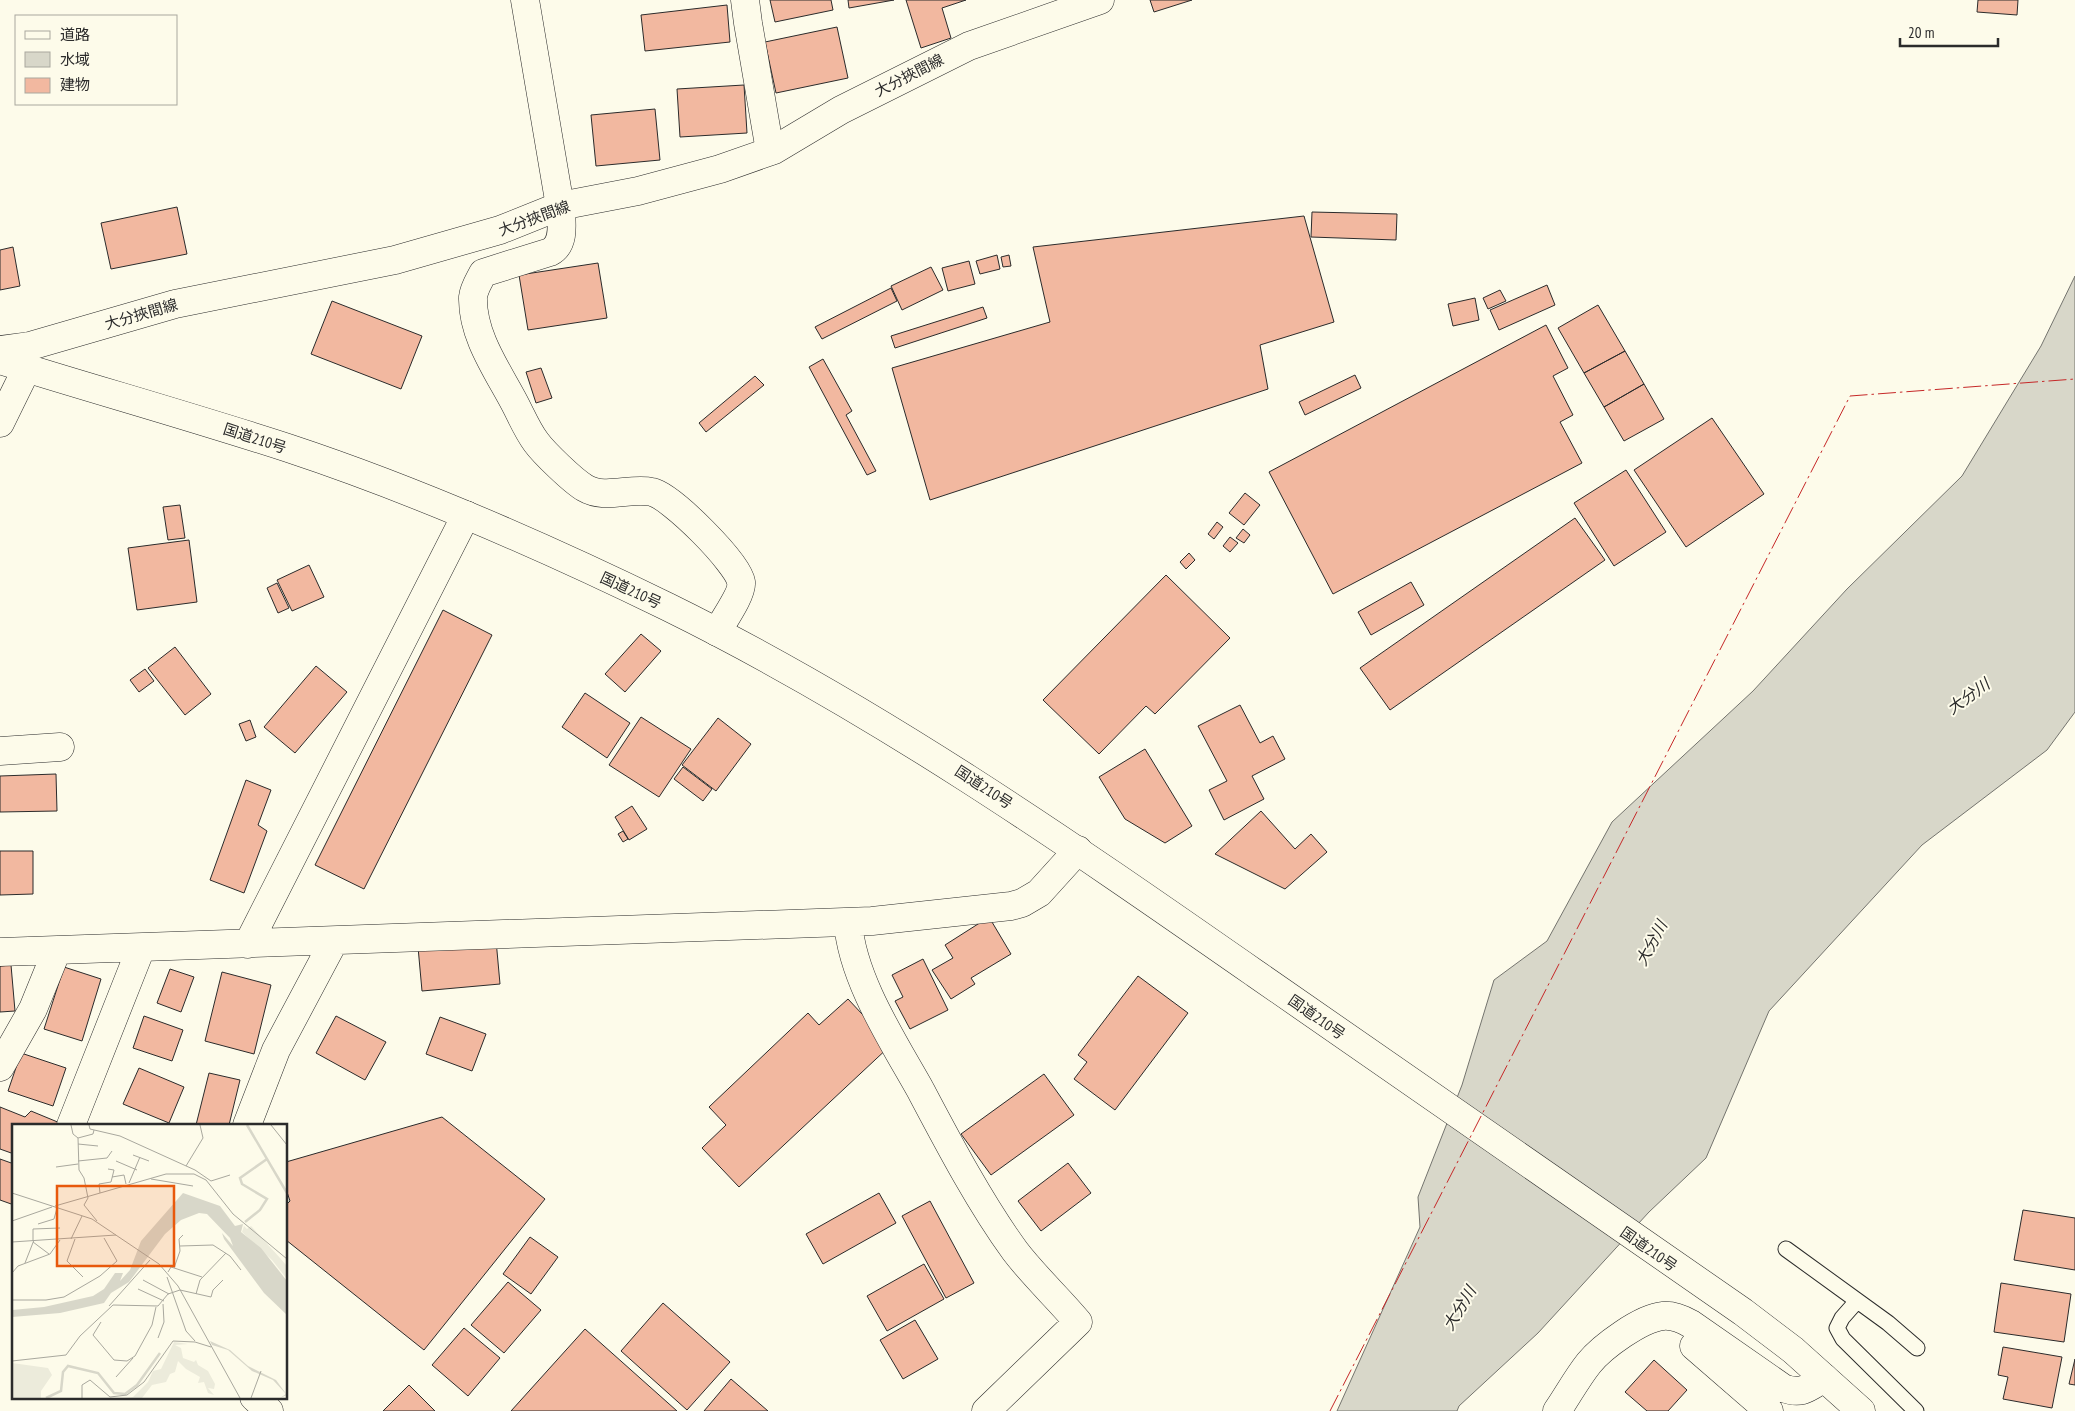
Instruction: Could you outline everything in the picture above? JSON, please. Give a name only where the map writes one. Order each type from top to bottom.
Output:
[{"type":"main road","points":[[525,0],[560,206],[560,242],[558,247],[550,252],[483,273],[475,287],[473,298],[481,336],[535,442],[582,486],[595,493],[643,491],[654,492],[666,498],[702,530],[737,572],[741,582],[739,592],[717,632]]},
{"type":"main road","points":[[746,0],[748,23],[770,151]]},
{"type":"main road","name":"大分挾間線","points":[[0,350],[30,346],[175,304],[395,260],[500,230],[560,206],[625,194],[720,170],[770,151],[799,136],[841,110],[969,46],[1100,0]]},
{"type":"main road","name":"国道210号","points":[[0,360],[290,449],[466,515],[602,576],[717,632],[895,732],[1078,850],[1770,1332],[1861,1411]]},
{"type":"main road","points":[[0,423],[27,368]]},
{"type":"main road","points":[[248,944],[466,515]]},
{"type":"main road","points":[[0,751],[60,747]]},
{"type":"main road","points":[[0,952],[848,922],[907,918],[1022,903],[1038,893],[1078,850]]},
{"type":"main road","points":[[848,922],[853,954],[876,1009],[940,1128],[1016,1252],[1078,1322],[986,1411]]},
{"type":"main road","points":[[248,1124],[276,1050],[334,941]]},
{"type":"main road","points":[[71,1124],[141,948]]},
{"type":"main road","points":[[0,1067],[33,1009],[57,950]]},
{"type":"main road","points":[[1558,1411],[1582,1372],[1595,1357],[1639,1324],[1655,1317],[1668,1316],[1680,1318],[1782,1388],[1793,1392],[1802,1391],[1824,1378]]},
{"type":"main road","points":[[1655,1317],[1690,1343],[1769,1411]]},
{"type":"main road","points":[[255,1398],[269,1411]]},
{"type":"lane","points":[[1786,1249],[1888,1323],[1917,1348]]},
{"type":"lane","points":[[1857,1300],[1842,1318],[1837,1328],[1843,1339],[1916,1411]]},
{"type":"water","name":"大分川","points":[[2075,276],[2075,712],[2047,750],[1922,845],[1769,1011],[1706,1158],[1649,1212],[1538,1333],[1459,1406],[1457,1411],[1337,1411],[1420,1227],[1418,1197],[1462,1085],[1494,980],[1547,941],[1612,822],[1753,691],[1847,589],[1962,476],[2041,346]]},
{"type":"building","points":[[770,0],[831,0],[833,10],[775,22]]},
{"type":"building","points":[[848,0],[894,0],[849,8]]},
{"type":"building","points":[[906,0],[966,0],[942,8],[951,38],[921,48]]},
{"type":"building","points":[[1150,0],[1192,0],[1154,12]]},
{"type":"building","points":[[1978,0],[2018,0],[2017,15],[1977,12]]},
{"type":"building","points":[[727,5],[730,42],[645,51],[641,15]]},
{"type":"building","points":[[837,27],[848,78],[776,93],[765,42]]},
{"type":"building","points":[[744,85],[747,133],[680,137],[677,89]]},
{"type":"building","points":[[655,109],[660,160],[596,166],[591,115]]},
{"type":"building","points":[[177,207],[187,254],[111,269],[101,223]]},
{"type":"building","points":[[1312,212],[1397,214],[1396,240],[1311,237]]},
{"type":"building","points":[[1304,216],[1334,322],[1260,345],[1268,389],[930,500],[892,368],[1050,322],[1033,247]]},
{"type":"building","points":[[13,247],[20,286],[0,290],[0,250]]},
{"type":"building","points":[[997,255],[1000,269],[980,274],[976,261]]},
{"type":"building","points":[[1009,255],[1011,266],[1003,267],[1001,257]]},
{"type":"building","points":[[969,261],[975,284],[948,291],[942,268]]},
{"type":"building","points":[[598,263],[607,318],[528,330],[519,275]]},
{"type":"building","points":[[931,267],[943,290],[902,310],[891,286]]},
{"type":"building","points":[[1547,285],[1555,305],[1499,330],[1490,310]]},
{"type":"building","points":[[891,288],[897,301],[822,339],[815,327]]},
{"type":"building","points":[[1500,290],[1506,301],[1488,309],[1483,298]]},
{"type":"building","points":[[1475,298],[1479,320],[1453,326],[1448,304]]},
{"type":"building","points":[[332,301],[422,336],[401,389],[311,354]]},
{"type":"building","points":[[1598,305],[1625,351],[1584,373],[1558,328]]},
{"type":"building","points":[[983,307],[987,318],[895,348],[891,336]]},
{"type":"building","points":[[1546,325],[1568,368],[1553,376],[1573,415],[1560,422],[1582,463],[1333,594],[1269,472]]},
{"type":"building","points":[[1625,351],[1644,384],[1604,407],[1584,373]]},
{"type":"building","points":[[823,359],[852,411],[846,415],[876,471],[867,475],[809,367]]},
{"type":"building","points":[[541,368],[552,398],[536,403],[526,372]]},
{"type":"building","points":[[1355,375],[1361,388],[1305,415],[1299,402]]},
{"type":"building","points":[[755,376],[764,385],[706,432],[699,423]]},
{"type":"building","points":[[1644,384],[1664,419],[1624,441],[1604,407]]},
{"type":"building","points":[[1712,418],[1764,494],[1686,547],[1634,470]]},
{"type":"building","points":[[1626,470],[1666,532],[1614,566],[1574,503]]},
{"type":"building","points":[[1245,493],[1260,505],[1244,525],[1229,513]]},
{"type":"building","points":[[180,505],[185,538],[168,540],[163,507]]},
{"type":"building","points":[[1575,518],[1605,560],[1390,710],[1360,668]]},
{"type":"building","points":[[1217,522],[1223,527],[1214,539],[1208,534]]},
{"type":"building","points":[[1243,529],[1250,535],[1244,543],[1236,538]]},
{"type":"building","points":[[1230,537],[1238,543],[1230,552],[1223,546]]},
{"type":"building","points":[[189,540],[197,602],[137,610],[128,548]]},
{"type":"building","points":[[1189,553],[1195,560],[1186,569],[1180,562]]},
{"type":"building","points":[[309,565],[324,597],[292,611],[277,580]]},
{"type":"building","points":[[1166,575],[1230,638],[1155,714],[1146,706],[1099,754],[1043,700]]},
{"type":"building","points":[[1411,582],[1424,605],[1371,635],[1358,612]]},
{"type":"building","points":[[277,583],[289,608],[278,613],[267,588]]},
{"type":"building","points":[[443,610],[492,635],[364,889],[315,865]]},
{"type":"building","points":[[641,634],[661,651],[625,692],[605,674]]},
{"type":"building","points":[[175,647],[211,694],[185,715],[148,668]]},
{"type":"building","points":[[316,666],[347,692],[295,753],[264,727]]},
{"type":"building","points":[[145,669],[154,681],[139,692],[130,680]]},
{"type":"building","points":[[585,693],[630,723],[607,758],[562,727]]},
{"type":"building","points":[[1240,705],[1260,743],[1273,736],[1285,759],[1252,776],[1264,799],[1224,820],[1209,790],[1227,781],[1198,726]]},
{"type":"building","points":[[641,717],[691,749],[659,797],[609,765]]},
{"type":"building","points":[[718,718],[751,744],[716,791],[682,765]]},
{"type":"building","points":[[250,720],[256,737],[246,741],[239,724]]},
{"type":"building","points":[[1145,749],[1192,826],[1165,843],[1125,819],[1099,777]]},
{"type":"building","points":[[683,767],[712,789],[703,801],[674,779]]},
{"type":"building","points":[[56,774],[57,811],[0,812],[0,776]]},
{"type":"building","points":[[246,780],[271,790],[258,825],[267,831],[244,893],[210,880]]},
{"type":"building","points":[[632,806],[647,829],[629,840],[615,817]]},
{"type":"building","points":[[1261,811],[1295,849],[1311,834],[1327,852],[1285,889],[1215,854]]},
{"type":"building","points":[[623,831],[628,839],[623,842],[618,834]]},
{"type":"building","points":[[0,851],[33,851],[33,894],[0,895]]},
{"type":"building","points":[[989,917],[1011,954],[971,978],[975,984],[951,999],[932,970],[953,958],[945,945]]},
{"type":"building","points":[[496,940],[500,984],[422,991],[418,947]]},
{"type":"building","points":[[923,959],[948,1010],[910,1029],[895,1001],[903,997],[892,975]]},
{"type":"building","points":[[11,965],[15,1011],[0,1012],[0,966]]},
{"type":"building","points":[[64,967],[101,979],[82,1041],[44,1029]]},
{"type":"building","points":[[170,969],[194,977],[181,1012],[157,1003]]},
{"type":"building","points":[[222,972],[271,985],[254,1054],[205,1041]]},
{"type":"building","points":[[1138,976],[1188,1013],[1115,1110],[1074,1079],[1087,1062],[1078,1055]]},
{"type":"building","points":[[848,999],[891,1045],[739,1187],[702,1148],[726,1125],[709,1107],[808,1013],[819,1025]]},
{"type":"building","points":[[144,1016],[183,1030],[172,1061],[133,1048]]},
{"type":"building","points":[[336,1016],[386,1042],[365,1080],[316,1053]]},
{"type":"building","points":[[440,1017],[486,1034],[472,1071],[426,1054]]},
{"type":"building","points":[[21,1053],[66,1068],[53,1106],[8,1091]]},
{"type":"building","points":[[139,1068],[184,1087],[169,1123],[123,1104]]},
{"type":"building","points":[[209,1073],[240,1080],[229,1124],[196,1124]]},
{"type":"building","points":[[1044,1074],[1074,1115],[991,1175],[961,1134]]},
{"type":"building","points":[[0,1107],[25,1117],[31,1111],[60,1123],[12,1124],[12,1153],[0,1149]]},
{"type":"building","points":[[442,1117],[545,1199],[424,1350],[288,1242],[288,1203],[290,1201],[288,1195],[288,1161]]},
{"type":"building","points":[[0,1159],[12,1163],[12,1204],[0,1200]]},
{"type":"building","points":[[1068,1163],[1091,1193],[1041,1231],[1018,1201]]},
{"type":"building","points":[[879,1193],[896,1223],[823,1264],[806,1234]]},
{"type":"building","points":[[930,1201],[974,1283],[946,1298],[902,1216]]},
{"type":"building","points":[[2023,1210],[2075,1218],[2075,1270],[2014,1260]]},
{"type":"building","points":[[530,1237],[558,1257],[531,1294],[503,1274]]},
{"type":"building","points":[[924,1264],[944,1299],[887,1331],[867,1296]]},
{"type":"building","points":[[508,1282],[541,1310],[504,1353],[471,1325]]},
{"type":"building","points":[[2001,1283],[2071,1294],[2064,1342],[1994,1332]]},
{"type":"building","points":[[663,1303],[730,1362],[687,1410],[621,1351]]},
{"type":"building","points":[[915,1320],[938,1359],[903,1379],[880,1340]]},
{"type":"building","points":[[464,1328],[500,1358],[468,1396],[432,1365]]},
{"type":"building","points":[[585,1329],[677,1411],[511,1411]]},
{"type":"building","points":[[2003,1347],[2062,1357],[2052,1408],[2003,1399],[2008,1377],[1998,1375]]},
{"type":"building","points":[[2075,1359],[2075,1385],[2069,1384]]},
{"type":"building","points":[[1654,1360],[1687,1390],[1668,1411],[1647,1411],[1625,1392]]},
{"type":"building","points":[[731,1379],[768,1411],[704,1411]]},
{"type":"building","points":[[409,1385],[435,1411],[383,1411]]},
{"type":"power","points":[[1330,1411],[1850,396],[2075,379]]}]
